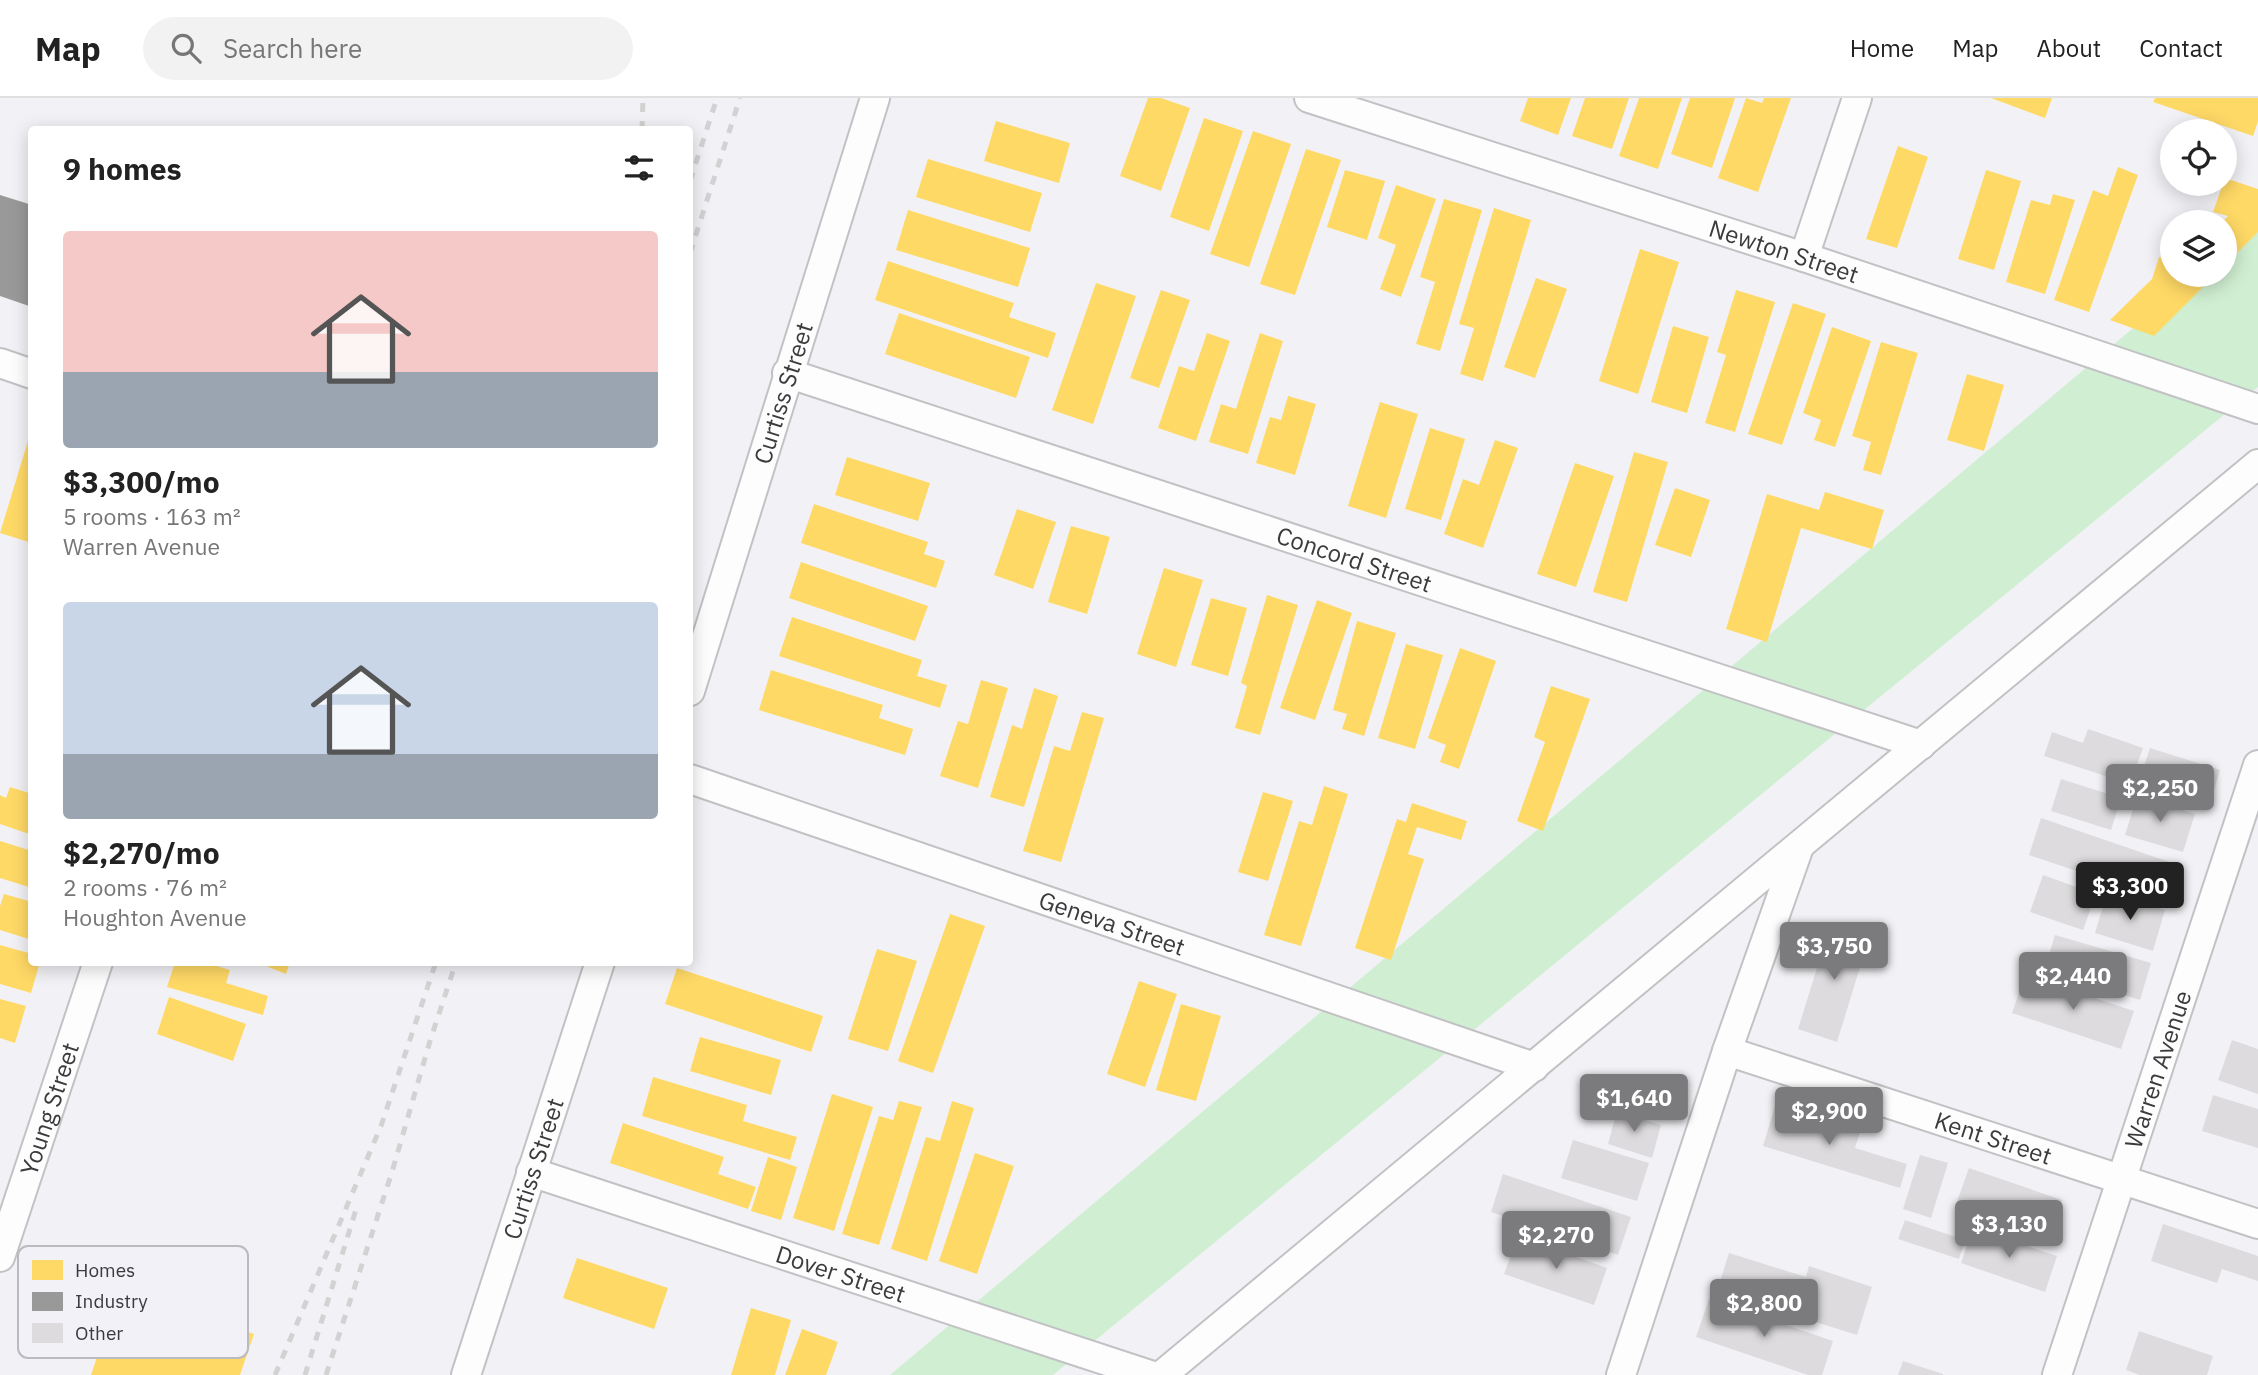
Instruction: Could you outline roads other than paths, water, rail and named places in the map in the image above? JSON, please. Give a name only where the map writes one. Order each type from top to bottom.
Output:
[{"type":"street","name":"Curtiss Street","points":[[693,681],[875,98]]},
{"type":"street","name":"Newton Street","points":[[1309,98],[1804,257],[2258,410]]},
{"type":"street","points":[[1804,257],[1857,98]]},
{"type":"street","points":[[0,363],[28,373]]},
{"type":"street","name":"Concord Street","points":[[787,373],[1921,745]]},
{"type":"street","points":[[1162,1375],[2258,464]]},
{"type":"street","name":"Warren Avenue","points":[[2057,1375],[2258,765]]},
{"type":"street","name":"Geneva Street","points":[[693,780],[1534,1068]]},
{"type":"street","points":[[1621,1375],[1727,1051],[1799,846]]},
{"type":"street","name":"Young Street","points":[[0,1257],[96,966]]},
{"type":"street","name":"Curtiss Street","points":[[466,1375],[599,966]]},
{"type":"street","name":"Kent Street","points":[[1727,1051],[2258,1224]]},
{"type":"street","name":"Dover Street","points":[[531,1172],[1150,1375]]},
{"type":"street","points":[[1188,1375],[1199,1344]]},
{"type":"railway","points":[[642,126],[643,98]]},
{"type":"railway","points":[[693,172],[717,98]]},
{"type":"railway","points":[[693,244],[740,98]]},
{"type":"railway","points":[[275,1375],[381,1126],[435,966]]},
{"type":"railway","points":[[326,1375],[455,966]]},
{"type":"railway","points":[[305,1375],[358,1203]]}]
